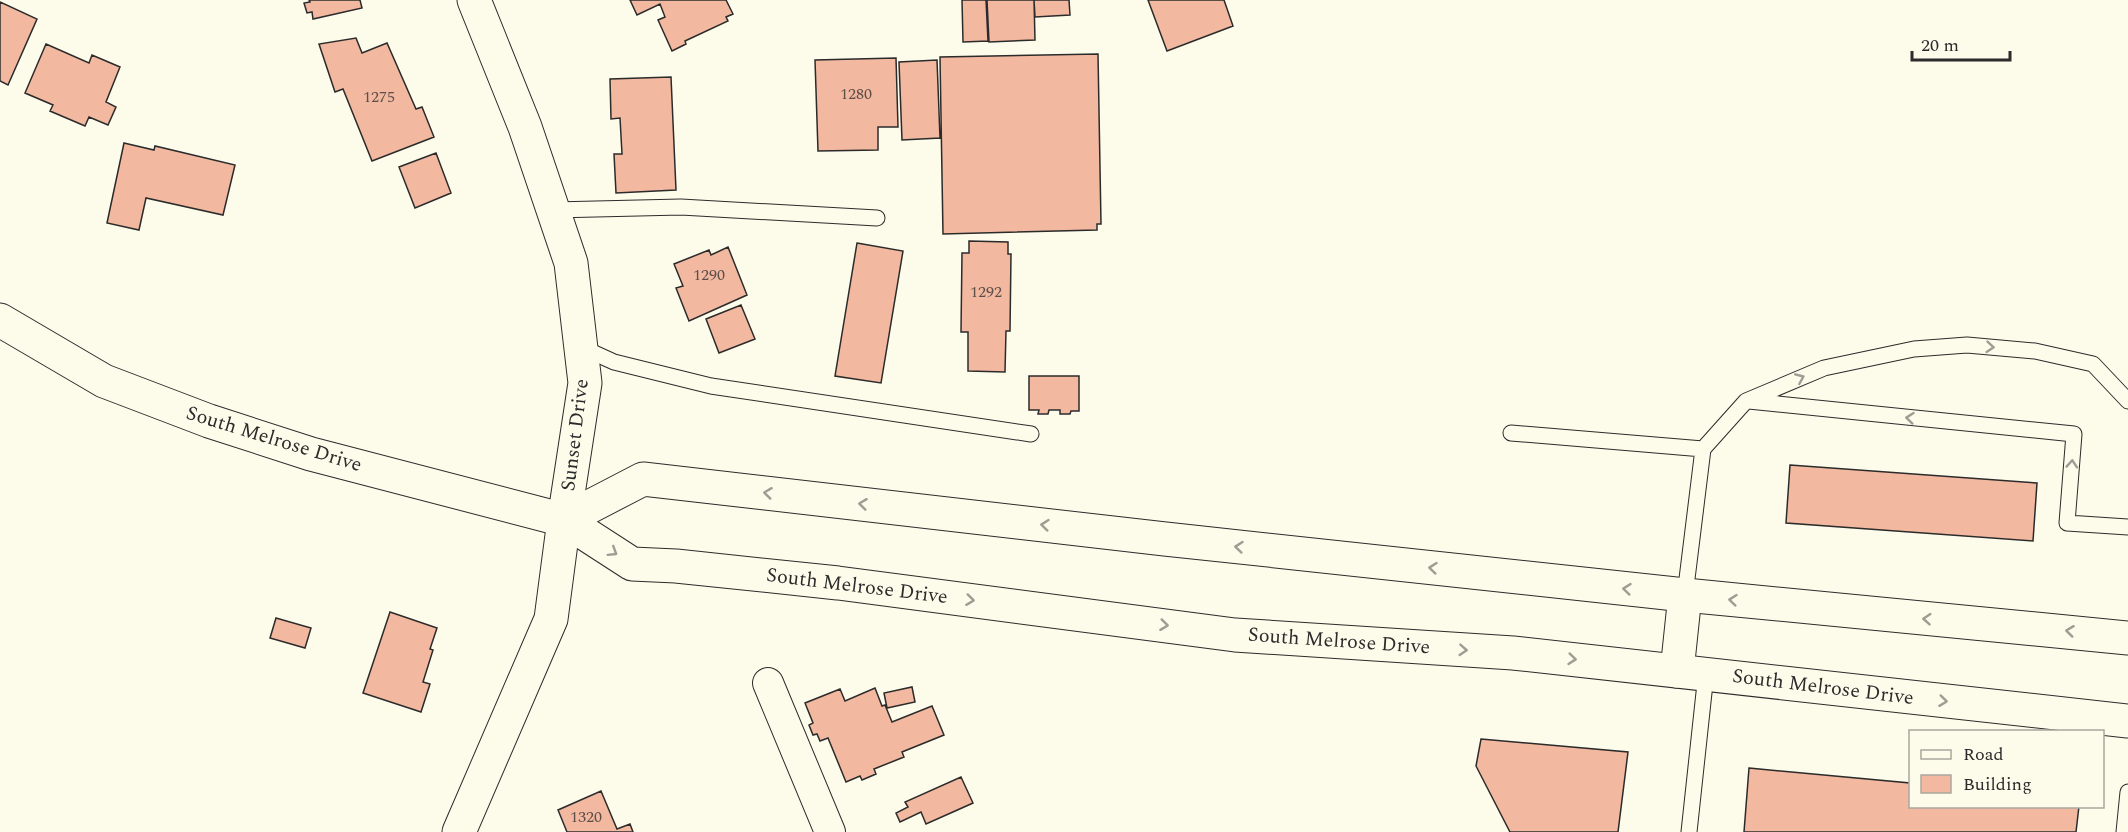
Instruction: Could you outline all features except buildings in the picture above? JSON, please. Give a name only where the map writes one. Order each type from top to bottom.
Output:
[{"type":"main road","name":"Sunset Drive","points":[[459,832],[551,619],[585,383],[571,263],[525,127],[474,0]]},
{"type":"main road","name":"South Melrose Drive","points":[[0,320],[104,381],[209,421],[311,454],[564,520],[632,564],[676,566],[838,583],[1235,634],[1514,653],[2128,721]]},
{"type":"main road","points":[[564,520],[643,479],[1685,595],[2128,638]]},
{"type":"main road","points":[[1685,595],[1691,672]]},
{"type":"street","points":[[768,682],[830,832]]},
{"type":"lane","points":[[553,210],[681,207],[877,218]]},
{"type":"lane","points":[[1685,595],[1703,449],[1746,401],[1824,368],[1914,349],[1967,345],[2036,351],[2093,364],[2128,401]]},
{"type":"lane","points":[[581,347],[614,362],[711,386],[1031,434]]},
{"type":"lane","points":[[1746,401],[2074,434],[2067,523],[2128,527]]},
{"type":"lane","points":[[1511,433],[1703,449]]},
{"type":"lane","points":[[1689,832],[1691,672]]},
{"type":"lane","points":[[2124,832],[2128,792]]}]
